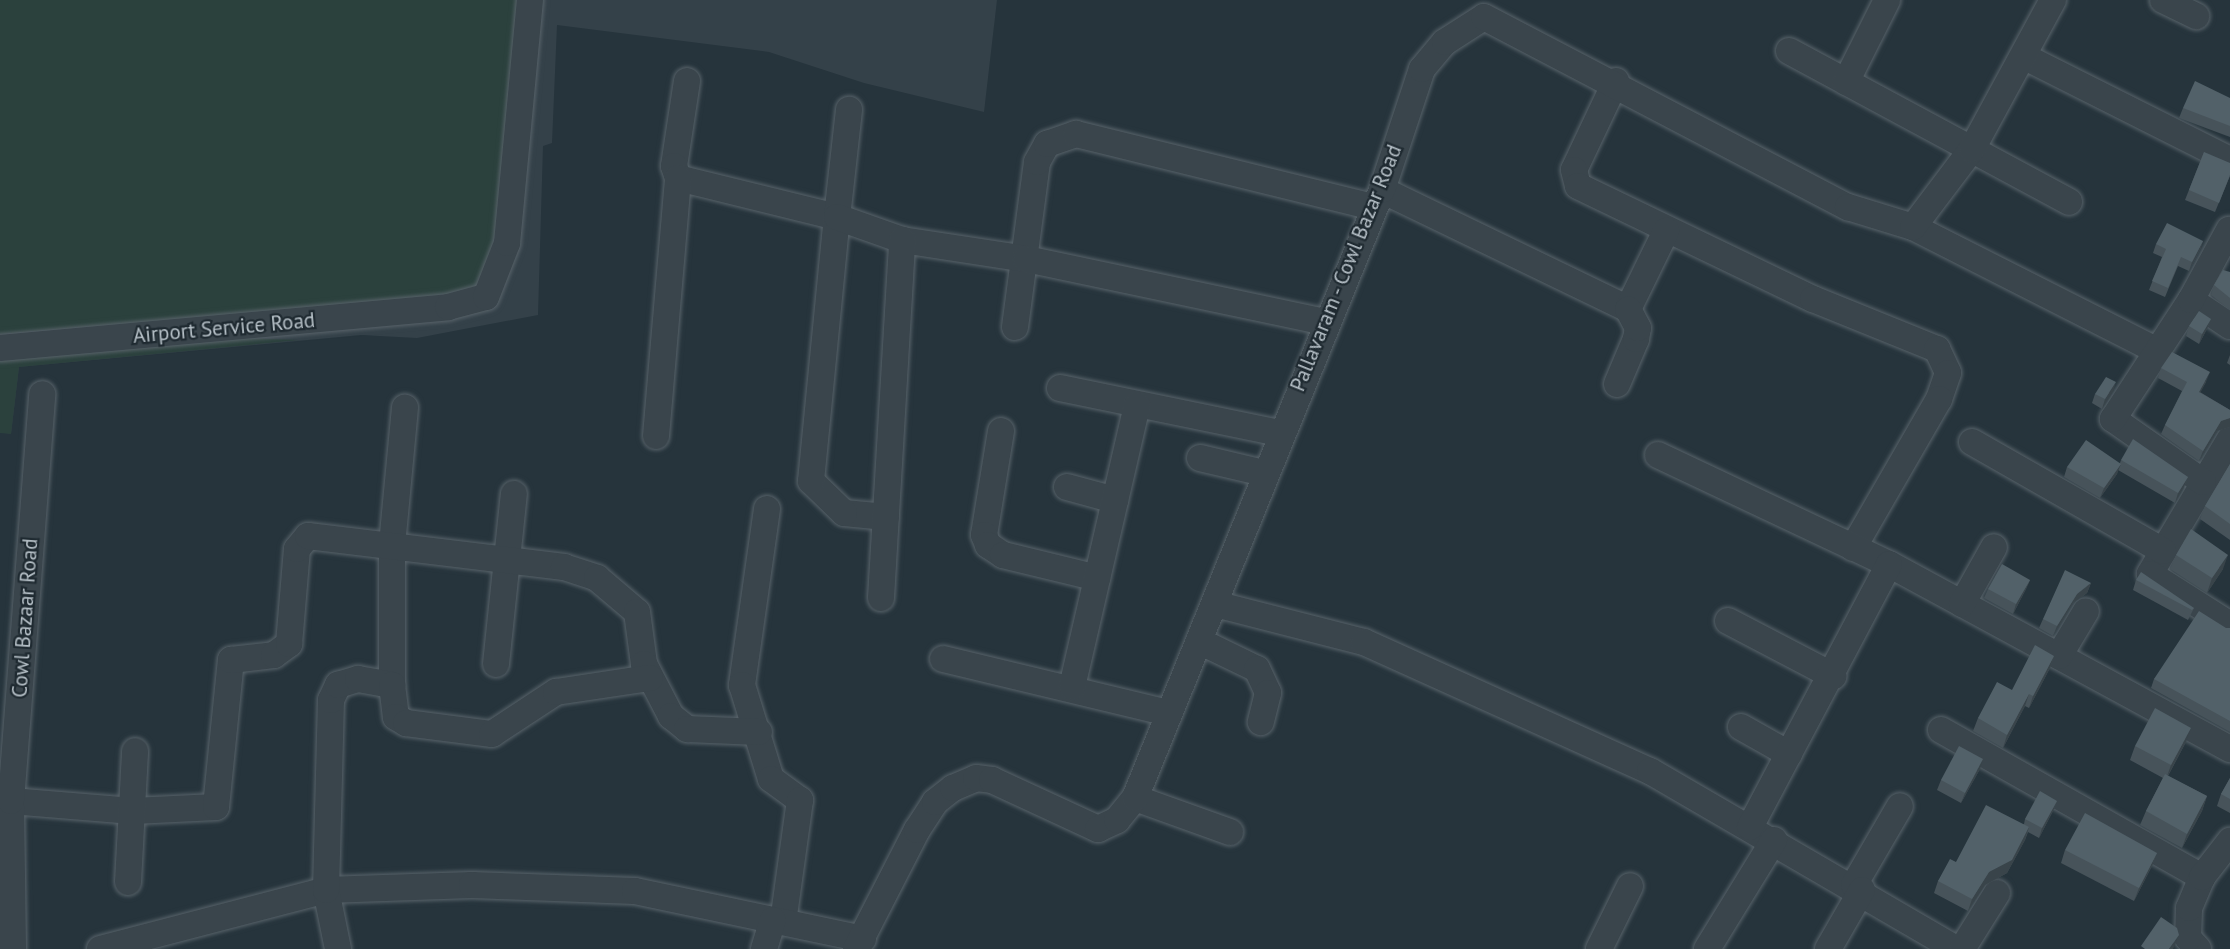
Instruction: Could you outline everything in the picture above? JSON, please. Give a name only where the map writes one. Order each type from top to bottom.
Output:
[{"type":"street","name":"Airport Service Road","points":[[0,348],[448,307],[486,297],[507,243],[530,0]]},
{"type":"street","points":[[1846,82],[1887,0]]},
{"type":"street","points":[[1913,226],[1972,149],[2025,57],[2053,0]]},
{"type":"street","points":[[2163,0],[2196,16]]},
{"type":"street","name":"Pallavaram - Cowl Bazar Road","points":[[860,944],[917,830],[935,802],[953,788],[976,778],[992,780],[1098,829],[1117,820],[1135,798],[1168,713],[1215,604],[1325,322],[1378,198],[1422,69],[1445,42],[1482,9],[1848,207],[1913,226],[2157,351]]},
{"type":"street","points":[[1790,51],[2069,202]]},
{"type":"street","points":[[2025,57],[2230,160]]},
{"type":"street","points":[[656,436],[678,178],[674,166],[687,81]]},
{"type":"street","points":[[1616,81],[1572,179],[1666,231],[1937,349],[1948,373],[1939,399],[1853,548]]},
{"type":"street","points":[[849,111],[811,481],[844,513],[886,517]]},
{"type":"street","points":[[1015,327],[1026,259],[1037,162],[1047,144],[1076,134],[1378,198],[1628,309],[1638,328],[1636,339],[1617,384]]},
{"type":"street","points":[[678,178],[837,217],[902,240],[1026,259],[1325,322]]},
{"type":"street","points":[[2204,482],[2113,419],[2191,300],[2229,230]]},
{"type":"street","points":[[1628,309],[1666,231]]},
{"type":"street","points":[[881,598],[902,240]]},
{"type":"street","points":[[2191,300],[2230,326]]},
{"type":"street","points":[[1060,388],[1280,434]]},
{"type":"street","name":"Cowl Bazaar Road","points":[[13,949],[11,801],[42,394]]},
{"type":"street","points":[[1072,687],[1137,405]]},
{"type":"street","points":[[405,408],[392,545],[392,686],[396,717],[406,723],[492,734],[556,692],[650,678]]},
{"type":"street","points":[[1001,431],[984,535],[988,544],[1003,555],[1097,578]]},
{"type":"street","points":[[2230,439],[2150,574],[2230,625]]},
{"type":"street","points":[[1972,442],[2163,551]]},
{"type":"street","points":[[1658,455],[1888,564],[2230,749]]},
{"type":"street","points":[[1200,458],[1264,474]]},
{"type":"street","points":[[1067,487],[1115,500]]},
{"type":"street","points":[[496,664],[514,494]]},
{"type":"street","points":[[764,949],[778,921],[800,800],[771,778],[759,732],[742,685],[767,508]]},
{"type":"street","points":[[11,801],[133,811],[216,807],[231,660],[274,655],[288,644],[302,540],[320,536],[507,560],[597,578],[625,601],[640,621],[650,678],[671,716],[687,729],[759,732]]},
{"type":"street","points":[[1962,604],[1994,547]]},
{"type":"street","points":[[1750,827],[1833,676],[1888,564]]},
{"type":"street","points":[[1215,604],[1364,642],[1650,771],[1858,888],[1956,949]]},
{"type":"street","points":[[2059,656],[2086,611]]},
{"type":"street","points":[[1728,621],[1833,676]]},
{"type":"street","points":[[1199,641],[1257,669],[1268,693],[1261,722]]},
{"type":"street","points":[[942,659],[1072,687],[1168,713]]},
{"type":"street","points":[[338,949],[326,890],[333,691],[347,680],[392,686]]},
{"type":"street","points":[[1741,727],[1789,754]]},
{"type":"street","points":[[1941,730],[2215,871]]},
{"type":"street","points":[[128,882],[135,751]]},
{"type":"street","points":[[1135,798],[1230,832]]},
{"type":"street","points":[[1828,949],[1900,806]]},
{"type":"street","points":[[1707,949],[1774,840]]},
{"type":"street","points":[[2198,949],[2188,938],[2189,908],[2215,871],[2230,841]]},
{"type":"street","points":[[100,949],[326,890],[472,885],[635,891],[778,921],[860,944]]},
{"type":"street","points":[[1599,949],[1630,886]]},
{"type":"street","points":[[1962,949],[1997,893]]},
{"type":"shaded area","points":[[0,0],[997,0],[984,112],[864,83],[769,52],[557,25],[552,143],[543,146],[538,315],[417,338],[361,335],[19,367],[11,434],[0,432]]},
{"type":"green space","points":[[0,0],[532,0],[489,278],[465,292],[437,298],[0,334]]},
{"type":"green space","points":[[243,338],[299,340],[19,367],[11,434],[0,433],[0,359]]},
{"type":"building","points":[[2195,81],[2230,98],[2230,126],[2183,108]]},
{"type":"building","points":[[2204,152],[2230,163],[2230,175],[2219,203],[2189,190]]},
{"type":"building","points":[[2167,223],[2203,241],[2192,262],[2181,257],[2168,288],[2152,281],[2166,249],[2156,244]]},
{"type":"building","points":[[2223,270],[2230,272],[2230,298],[2214,285]]},
{"type":"building","points":[[2199,311],[2211,319],[2202,334],[2189,326]]},
{"type":"building","points":[[2172,352],[2210,372],[2199,392],[2230,410],[2230,418],[2221,421],[2203,451],[2165,425],[2187,382],[2161,368]]},
{"type":"building","points":[[2106,377],[2116,382],[2105,399],[2095,394]]},
{"type":"building","points":[[2133,439],[2188,477],[2178,493],[2121,460]]},
{"type":"building","points":[[2086,440],[2121,464],[2104,488],[2067,467]]},
{"type":"building","points":[[2230,464],[2230,524],[2205,506]]},
{"type":"building","points":[[2191,529],[2228,555],[2212,578],[2176,555]]},
{"type":"building","points":[[2002,564],[2030,580],[2016,604],[1988,589]]},
{"type":"building","points":[[2065,570],[2091,583],[2077,594],[2057,626],[2043,619]]},
{"type":"building","points":[[2141,572],[2194,608],[2192,610],[2136,580]]},
{"type":"building","points":[[2199,611],[2226,628],[2230,628],[2230,721],[2154,679]]},
{"type":"building","points":[[2035,645],[2054,656],[2033,696],[2029,694],[2007,735],[1978,718],[1997,682],[2012,690]]},
{"type":"building","points":[[2155,708],[2191,728],[2171,765],[2135,746]]},
{"type":"building","points":[[1959,746],[1983,759],[1965,793],[1941,780]]},
{"type":"building","points":[[2165,774],[2207,796],[2187,834],[2146,811]]},
{"type":"building","points":[[2230,778],[2230,799],[2221,794]]},
{"type":"building","points":[[2040,791],[2057,801],[2042,828],[2025,819]]},
{"type":"building","points":[[1986,805],[2029,827],[2012,860],[1989,872],[1972,899],[1938,881],[1950,859],[1956,862]]},
{"type":"building","points":[[2085,813],[2157,853],[2139,888],[2065,850]]},
{"type":"building","points":[[2161,917],[2177,928],[2179,935],[2169,949],[2145,949],[2141,946]]}]
